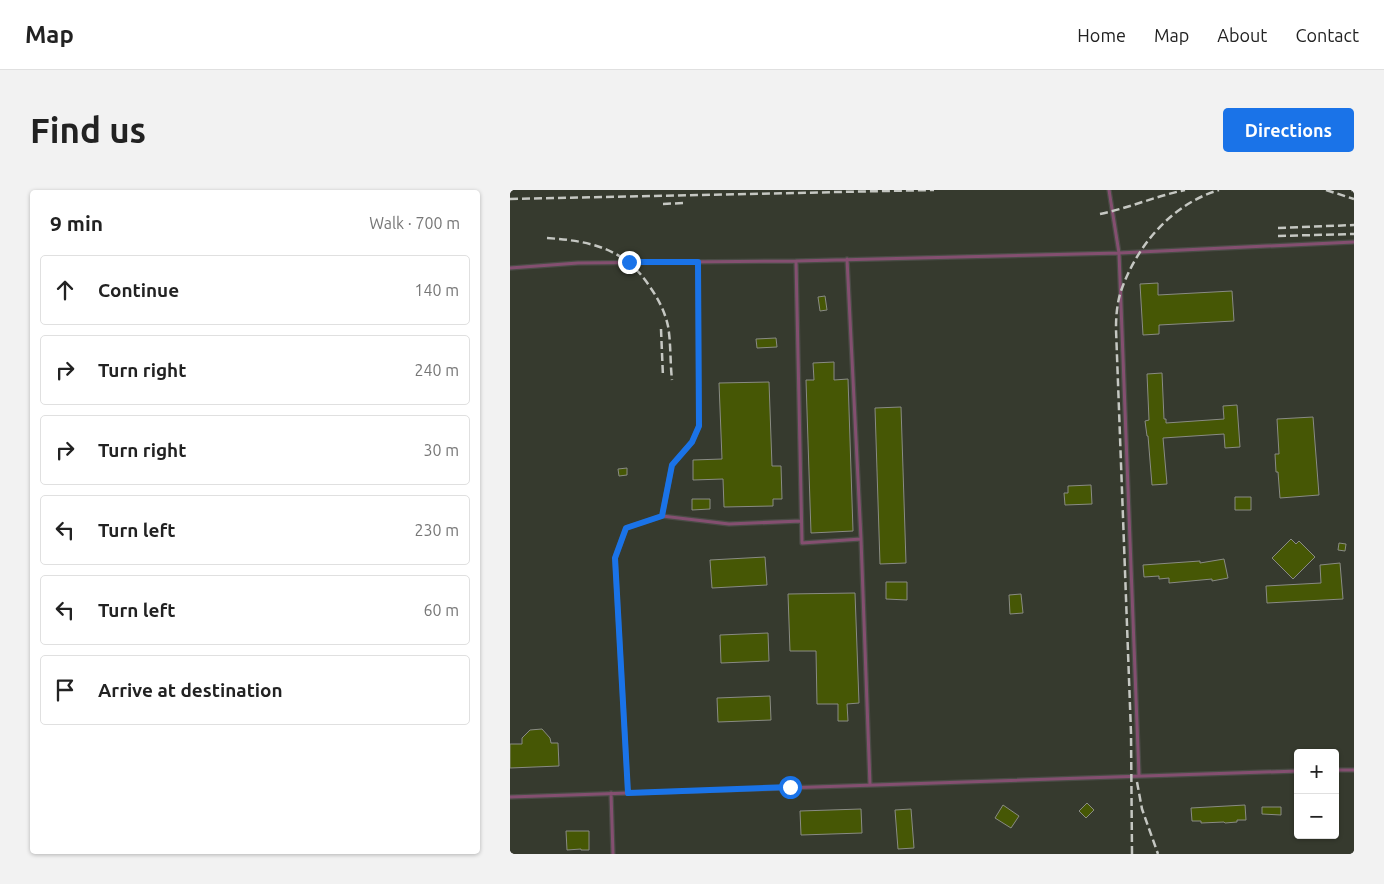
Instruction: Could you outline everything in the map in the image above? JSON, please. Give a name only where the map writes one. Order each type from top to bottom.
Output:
[{"type":"lane","points":[[1110,190],[1119,252],[1139,776]]},
{"type":"lane","points":[[510,268],[578,263],[848,260],[1119,252],[1354,242]]},
{"type":"lane","points":[[848,260],[870,785]]},
{"type":"lane","points":[[796,261],[802,543],[861,539]]},
{"type":"lane","points":[[662,516],[672,465],[692,442],[699,426],[698,262]]},
{"type":"lane","points":[[628,793],[615,558],[626,528],[662,516],[729,524],[801,521]]},
{"type":"lane","points":[[1339,770],[1354,770]]},
{"type":"lane","points":[[510,797],[1294,771]]},
{"type":"lane","points":[[611,793],[613,854]]},
{"type":"shaded area","points":[[510,190],[1354,190],[1354,854],[510,854]]},
{"type":"building","points":[[1158,283],[1158,295],[1232,291],[1234,321],[1159,325],[1159,334],[1143,335],[1140,284]]},
{"type":"building","points":[[825,296],[827,310],[820,311],[818,297]]},
{"type":"building","points":[[776,338],[777,347],[757,348],[756,339]]},
{"type":"building","points":[[834,362],[834,380],[848,379],[853,531],[811,533],[806,380],[814,380],[813,363]]},
{"type":"building","points":[[1162,373],[1164,419],[1166,419],[1166,423],[1224,419],[1223,406],[1237,405],[1240,447],[1225,448],[1224,434],[1163,438],[1167,484],[1152,485],[1145,421],[1149,420],[1147,374]]},
{"type":"building","points":[[769,382],[772,466],[781,466],[782,499],[773,499],[773,506],[724,507],[723,479],[693,480],[693,460],[722,459],[719,383]]},
{"type":"building","points":[[901,407],[906,563],[880,564],[875,408]]},
{"type":"building","points":[[1313,417],[1319,495],[1280,498],[1275,454],[1279,454],[1277,419]]},
{"type":"building","points":[[627,468],[627,475],[619,476],[618,469]]},
{"type":"building","points":[[1091,485],[1092,504],[1065,505],[1064,493],[1068,493],[1068,486]]},
{"type":"building","points":[[1235,497],[1251,497],[1251,510],[1235,510]]},
{"type":"building","points":[[692,499],[710,499],[710,509],[692,510]]},
{"type":"building","points":[[1291,539],[1296,544],[1299,541],[1315,557],[1293,579],[1272,558]]},
{"type":"building","points":[[1339,543],[1346,544],[1345,551],[1338,550]]},
{"type":"building","points":[[765,557],[767,585],[712,588],[710,560]]},
{"type":"building","points":[[1224,559],[1228,578],[1212,581],[1212,579],[1169,583],[1169,578],[1159,579],[1159,576],[1144,577],[1143,565],[1200,561],[1200,563]]},
{"type":"building","points":[[1340,563],[1343,599],[1267,603],[1266,586],[1321,583],[1320,565]]},
{"type":"building","points":[[886,582],[907,582],[907,600],[886,599]]},
{"type":"building","points":[[855,593],[859,703],[847,704],[848,721],[838,721],[838,704],[817,704],[816,651],[790,651],[788,594]]},
{"type":"building","points":[[1021,594],[1023,613],[1010,614],[1009,595]]},
{"type":"building","points":[[768,633],[769,661],[721,663],[720,635]]},
{"type":"building","points":[[770,696],[771,720],[718,722],[717,698]]},
{"type":"building","points":[[542,729],[550,738],[551,743],[558,743],[559,766],[510,768],[510,744],[522,744],[522,738],[530,730]]},
{"type":"building","points":[[1087,803],[1094,810],[1086,818],[1079,811]]},
{"type":"building","points":[[1003,805],[1019,816],[1011,828],[995,818]]},
{"type":"building","points":[[1245,805],[1246,820],[1225,823],[1192,821],[1191,808]]},
{"type":"building","points":[[1262,807],[1281,807],[1281,815],[1262,814]]},
{"type":"building","points":[[861,809],[862,833],[801,835],[800,811]]},
{"type":"building","points":[[911,809],[914,848],[898,849],[895,810]]},
{"type":"building","points":[[566,831],[589,831],[589,850],[567,850]]},
{"type":"railway","points":[[510,199],[934,190]]},
{"type":"railway","points":[[1100,214],[1185,190]]},
{"type":"railway","points":[[1132,854],[1131,733],[1116,329],[1117,310],[1121,291],[1128,274],[1136,258],[1158,228],[1186,205],[1202,196],[1219,190]]},
{"type":"railway","points":[[1326,190],[1354,199]]},
{"type":"railway","points":[[663,204],[683,203]]},
{"type":"railway","points":[[1278,228],[1354,225]]},
{"type":"railway","points":[[1278,236],[1354,234]]},
{"type":"railway","points":[[547,238],[578,241],[605,249],[618,255],[640,274],[656,296],[667,321],[672,380]]},
{"type":"railway","points":[[661,329],[663,377]]},
{"type":"railway","points":[[1137,782],[1142,809],[1158,854]]},
{"type":"route","points":[[629,262],[698,262],[699,426],[692,442],[672,465],[662,516],[626,528],[615,558],[628,793],[790,787]]}]
